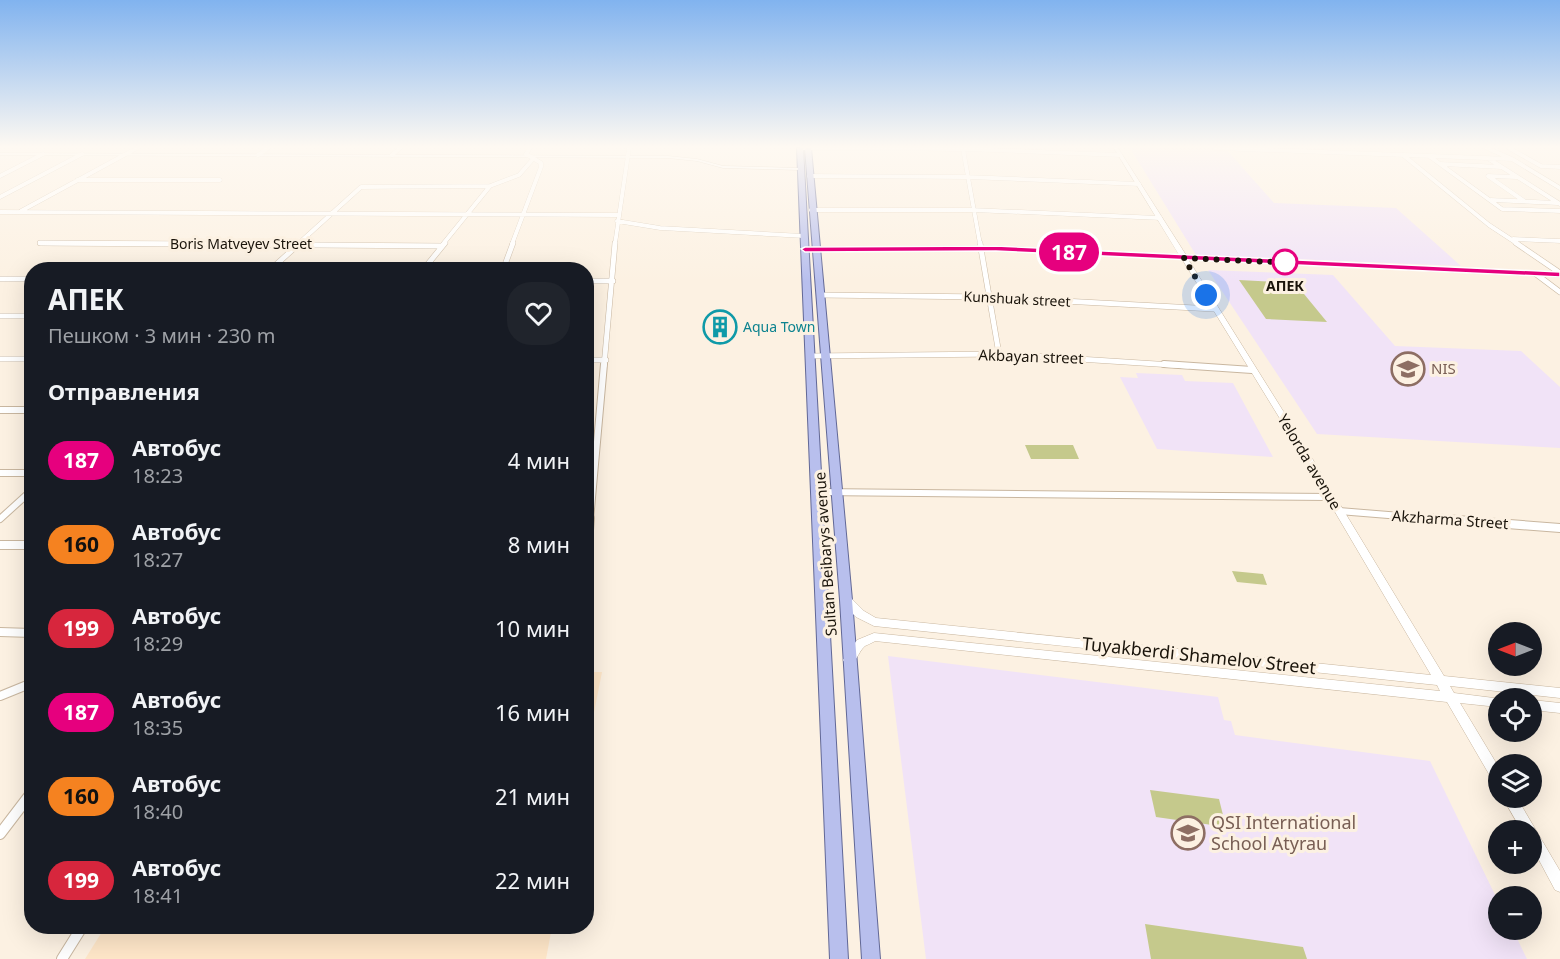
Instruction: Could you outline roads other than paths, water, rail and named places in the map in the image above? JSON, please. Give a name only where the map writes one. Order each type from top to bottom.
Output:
[{"type":"main road","name":"Sultan Beibarys avenue","points":[[805,193],[804,236],[811,249],[820,295],[826,356],[871,959]]},
{"type":"main road","name":"Sultan Beibarys avenue","points":[[809,193],[812,210],[810,356],[839,959]]},
{"type":"street","points":[[18,212],[53,193]]},
{"type":"street","points":[[278,262],[353,193]]},
{"type":"street","points":[[429,262],[484,193]]},
{"type":"street","points":[[506,262],[530,193]]},
{"type":"street","points":[[594,484],[622,193]]},
{"type":"street","points":[[969,193],[999,354]]},
{"type":"street","name":"Yelorda avenue","points":[[1144,193],[1442,680],[1488,760]]},
{"type":"street","points":[[1449,193],[1489,225],[1513,239],[1560,274]]},
{"type":"street","points":[[1481,193],[1502,209],[1560,211]]},
{"type":"street","points":[[1512,193],[1524,201]]},
{"type":"street","points":[[1543,193],[1559,203]]},
{"type":"street","points":[[1491,200],[1559,203]]},
{"type":"street","points":[[812,210],[972,210],[1160,218]]},
{"type":"street","points":[[0,212],[467,214],[618,218],[660,228],[804,236]]},
{"type":"street","points":[[1513,239],[1560,241]]},
{"type":"street","name":"Boris Matveyev Street","points":[[40,243],[441,246]]},
{"type":"street","points":[[811,249],[980,248],[1560,274]]},
{"type":"street","points":[[1536,274],[1560,292]]},
{"type":"street","points":[[0,279],[24,279]]},
{"type":"street","points":[[594,281],[613,281]]},
{"type":"street","name":"Kunshuak street","points":[[820,295],[987,297],[1214,309]]},
{"type":"street","points":[[0,316],[24,316]]},
{"type":"street","name":"Akbayan street","points":[[810,356],[999,354],[1252,370]]},
{"type":"street","points":[[0,359],[24,359]]},
{"type":"street","points":[[594,360],[606,360]]},
{"type":"street","points":[[0,410],[24,410]]},
{"type":"street","points":[[0,472],[24,473]]},
{"type":"street","points":[[818,492],[1329,497]]},
{"type":"street","points":[[0,519],[24,497]]},
{"type":"street","name":"Akzharma Street","points":[[1339,512],[1560,528]]},
{"type":"street","points":[[0,545],[24,545]]},
{"type":"street","name":"Tuyakberdi Shamelov Street","points":[[846,600],[860,614],[874,622],[1560,693]]},
{"type":"street","points":[[0,632],[24,633]]},
{"type":"street","name":"Tuyakberdi Shamelov Street","points":[[849,660],[861,643],[874,637],[1488,701]]},
{"type":"street","points":[[0,696],[24,686]]},
{"type":"street","points":[[1542,706],[1560,708]]},
{"type":"street","points":[[0,834],[24,802]]},
{"type":"street","points":[[1542,853],[1560,885]]},
{"type":"street","points":[[62,959],[78,934]]},
{"type":"place","name":"АПЕК","points":[[1285,262]]},
{"type":"place","name":"Aqua Town","points":[[720,327]]},
{"type":"place","name":"NIS","points":[[1408,369]]},
{"type":"place","name":"QSI International School Atyrau","points":[[1188,833]]}]
